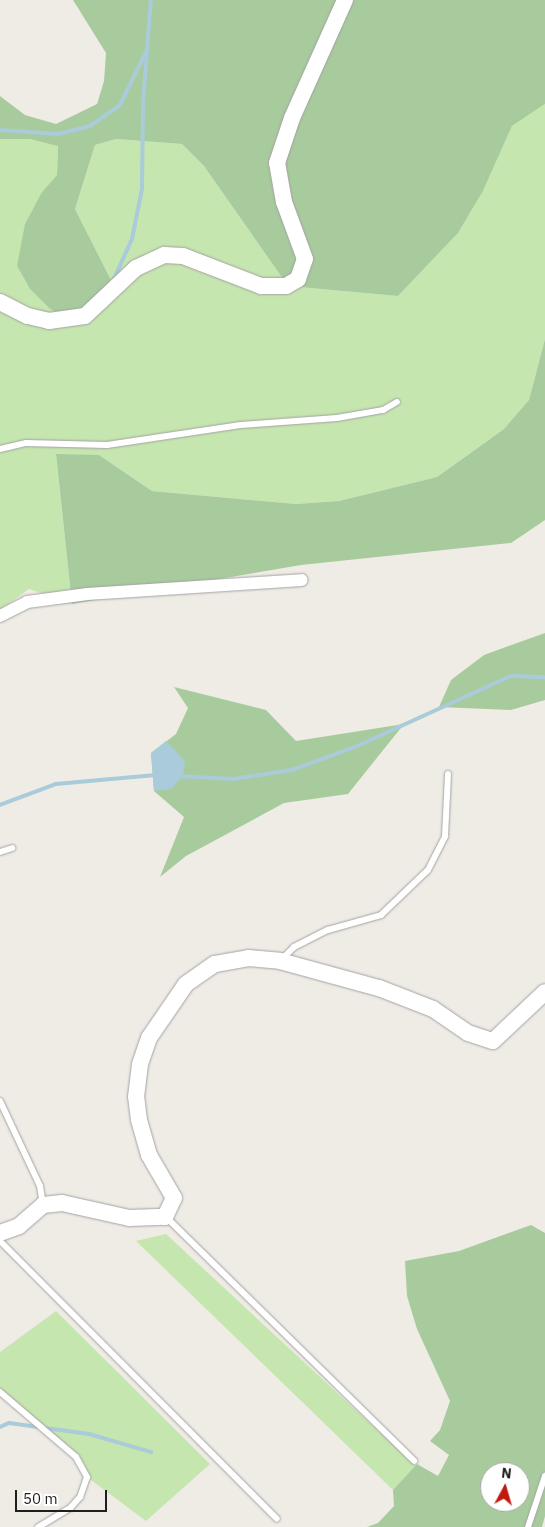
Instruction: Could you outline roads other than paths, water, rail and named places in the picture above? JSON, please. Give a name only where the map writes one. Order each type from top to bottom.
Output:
[{"type":"street","points":[[0,302],[28,316],[50,321],[85,316],[136,268],[164,255],[183,256],[261,286],[286,286],[298,279],[306,260],[284,202],[277,163],[288,126],[345,0]]},
{"type":"street","points":[[0,616],[27,602],[88,594],[302,580]]},
{"type":"street","points":[[0,1233],[19,1226],[43,1205],[62,1203],[129,1218],[166,1217],[174,1198],[149,1155],[136,1097],[149,1038],[186,984],[199,972],[215,964],[248,958],[280,961],[380,988],[434,1009],[468,1033],[493,1040],[545,992]]},
{"type":"lane","points":[[0,449],[26,443],[107,445],[241,425],[337,418],[383,410],[397,402]]},
{"type":"lane","points":[[280,961],[294,947],[328,930],[381,915],[428,870],[445,836],[448,774]]},
{"type":"lane","points":[[0,852],[12,848]]},
{"type":"lane","points":[[0,1101],[40,1186],[43,1205]]},
{"type":"lane","points":[[166,1217],[414,1461]]},
{"type":"lane","points":[[0,1241],[277,1519]]},
{"type":"lane","points":[[0,1392],[76,1457],[87,1477],[80,1497],[70,1508],[38,1527]]},
{"type":"lane","points":[[528,1527],[545,1476]]},
{"type":"water","points":[[166,741],[185,761],[183,776],[171,789],[154,791],[151,753]]},
{"type":"waterway","points":[[113,281],[132,239],[142,189],[143,103],[151,0]]},
{"type":"waterway","points":[[0,130],[58,134],[90,126],[120,105],[147,50]]},
{"type":"waterway","points":[[178,776],[233,779],[292,770],[355,747],[511,676],[545,677]]},
{"type":"waterway","points":[[0,805],[56,784],[156,775]]},
{"type":"waterway","points":[[0,1427],[9,1423],[89,1434],[151,1452]]}]
